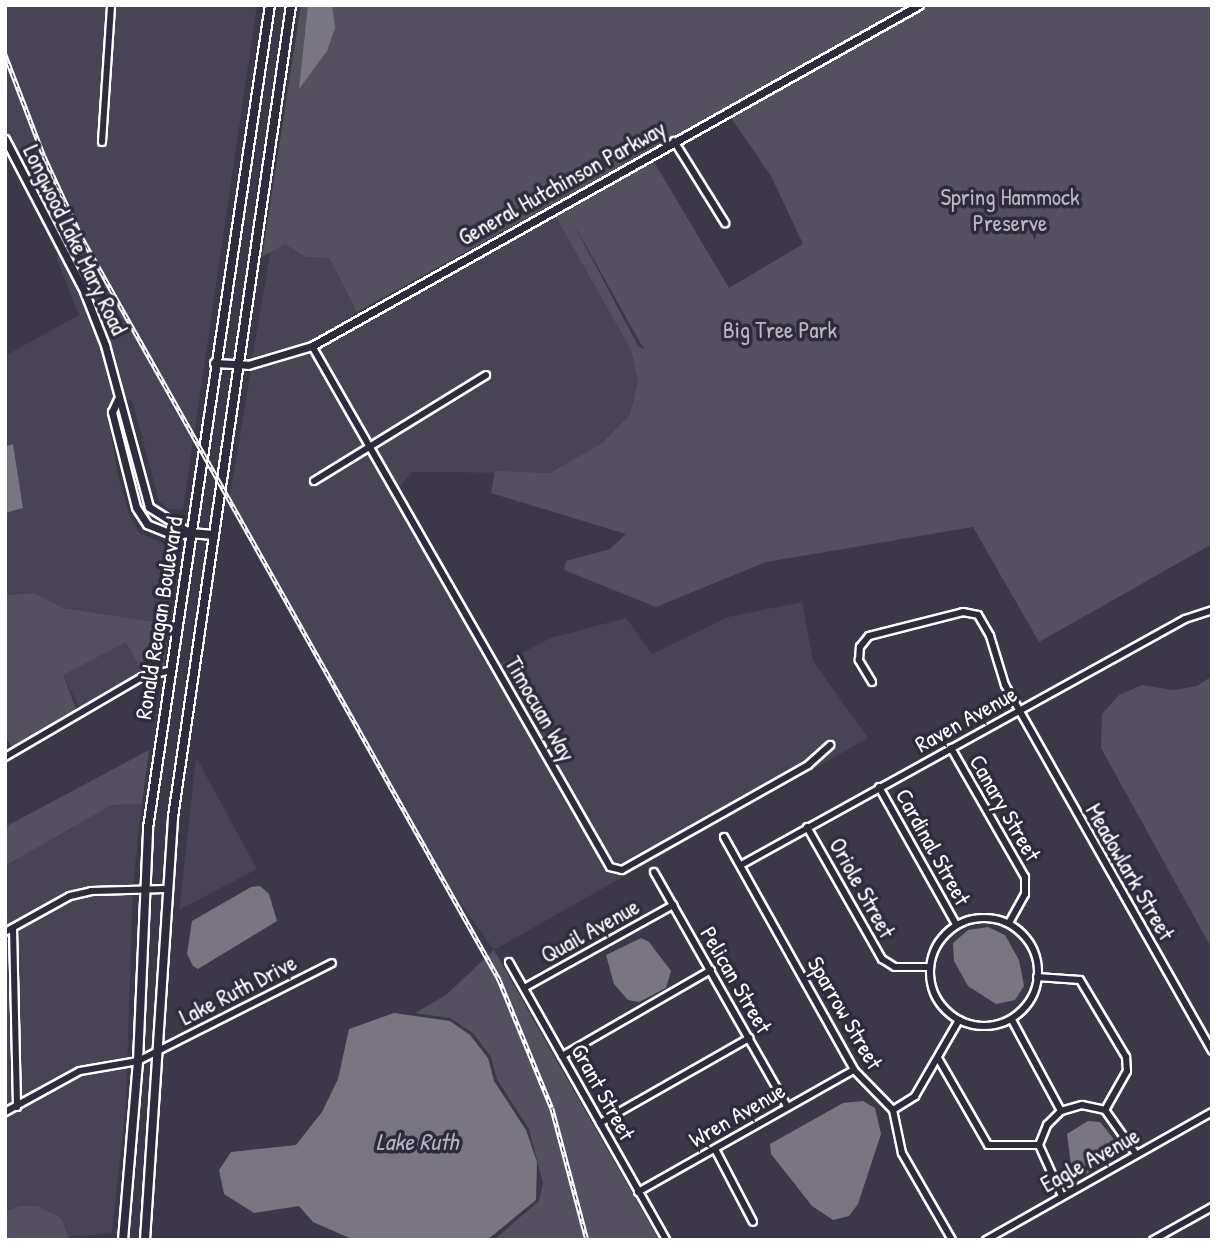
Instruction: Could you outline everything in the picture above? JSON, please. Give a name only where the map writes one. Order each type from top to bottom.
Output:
[{"type":"main road","name":"Ronald Reagan Boulevard","points":[[123,1240],[138,1061],[142,890],[169,671],[270,5]]},
{"type":"main road","name":"Ronald Reagan Boulevard","points":[[145,1240],[160,1049],[166,889],[211,535],[291,5]]},
{"type":"main road","points":[[190,533],[211,535]]},
{"type":"street","points":[[102,142],[111,5]]},
{"type":"street","name":"General Hutchinson Parkway","points":[[214,363],[236,364],[282,358],[312,346],[919,5]]},
{"type":"street","name":"Longwood Lake Mary Road","points":[[5,139],[84,292],[106,345],[118,398],[125,406],[149,507],[190,533]]},
{"type":"street","points":[[674,142],[725,223]]},
{"type":"street","name":"Timocuan Way","points":[[312,346],[616,871],[808,765],[830,746]]},
{"type":"street","points":[[314,481],[371,450],[485,375]]},
{"type":"street","name":"Longwood Lake Mary Road","points":[[118,398],[112,412],[136,507],[147,524],[174,535],[190,533]]},
{"type":"street","name":"Raven Avenue","points":[[741,865],[1185,619],[1212,610]]},
{"type":"street","name":"Meadowlark Street","points":[[872,682],[859,660],[860,647],[869,636],[971,612],[985,625],[1001,676],[1018,710],[1212,1051]]},
{"type":"street","points":[[5,757],[142,677],[169,671]]},
{"type":"street","name":"Canary Street","points":[[950,748],[1025,877],[1025,894],[1009,923]]},
{"type":"street","name":"Cardinal Street","points":[[880,787],[956,923]]},
{"type":"street","name":"Oriole Street","points":[[807,827],[881,959],[895,967],[929,967]]},
{"type":"street","name":"Sparrow Street","points":[[724,837],[853,1070],[893,1110]]},
{"type":"street","name":"Pelican Street","points":[[654,872],[787,1106]]},
{"type":"street","points":[[5,932],[70,896],[91,891],[166,889]]},
{"type":"street","name":"Quail Avenue","points":[[524,988],[673,905]]},
{"type":"street","points":[[979,917],[1009,923],[1032,954],[1037,977],[1030,1005],[1012,1020],[981,1028],[959,1020],[941,1002],[929,967],[936,943],[956,923],[979,917]]},
{"type":"street","points":[[13,928],[16,1107]]},
{"type":"street","name":"Grant Street","points":[[509,962],[666,1240]]},
{"type":"street","name":"Lake Ruth Drive","points":[[5,1112],[80,1070],[138,1061],[332,963]]},
{"type":"street","points":[[562,1056],[711,970]]},
{"type":"street","points":[[1037,977],[1080,979],[1126,1057],[1127,1071],[1105,1110]]},
{"type":"street","points":[[952,1240],[902,1153],[893,1110],[915,1096],[959,1020]]},
{"type":"street","points":[[1012,1020],[1061,1111]]},
{"type":"street","points":[[600,1122],[749,1038]]},
{"type":"street","points":[[938,1058],[988,1145],[1039,1145]]},
{"type":"street","name":"Wren Avenue","points":[[638,1192],[853,1070]]},
{"type":"street","points":[[1062,1196],[1039,1145],[1046,1125],[1061,1111],[1082,1105],[1105,1110],[1136,1154]]},
{"type":"street","name":"Eagle Avenue","points":[[986,1240],[1212,1112]]},
{"type":"street","points":[[715,1149],[753,1222]]},
{"type":"street","points":[[1153,1240],[1212,1206]]},
{"type":"shaded area","points":[[5,5],[257,5],[183,510],[169,509],[159,501],[132,401],[121,396],[109,344],[87,290],[5,128]]},
{"type":"shaded area","points":[[554,214],[631,350],[638,381],[630,416],[602,443],[550,473],[412,472],[400,487],[406,510],[496,666],[551,638],[626,618],[652,654],[728,617],[802,602],[813,661],[868,738],[494,950],[435,868],[229,501],[251,369],[314,350]]},
{"type":"shaded area","points":[[273,236],[305,257],[329,258],[357,312],[310,343],[252,360]]},
{"type":"shaded area","points":[[60,254],[102,346],[114,397],[107,407],[117,472],[129,514],[140,533],[178,550],[169,624],[63,608],[35,593],[5,595],[5,513],[23,507],[13,444],[5,447],[5,356],[79,315],[56,256]]},
{"type":"shaded area","points":[[126,641],[145,677],[82,711],[62,675]]},
{"type":"shaded area","points":[[196,757],[257,869],[179,910],[180,904]]},
{"type":"shaded area","points":[[142,804],[133,885],[126,1102],[112,1233],[69,1237],[66,1229],[19,1206],[5,1212],[5,866],[112,805]]},
{"type":"green space","name":"Spring Hammock Preserve","points":[[301,5],[1212,5],[1212,544],[1039,642],[973,527],[766,562],[656,607],[564,570],[566,561],[610,549],[626,534],[491,493],[495,471],[550,473],[602,443],[630,415],[638,381],[631,350],[554,214],[565,208],[560,200],[357,312],[329,258],[305,257],[285,244],[262,257]],"holes":[[[731,118],[771,176],[803,244],[729,288],[654,162]],[[570,217],[642,346],[645,349],[638,346]]]},
{"type":"green space","points":[[35,593],[63,608],[169,624],[164,665],[145,677],[126,642],[63,675],[78,714],[13,749],[5,736],[5,595]]},
{"type":"green space","points":[[1212,676],[1212,949],[1101,748],[1102,714],[1119,695],[1142,685],[1173,690],[1197,686]]},
{"type":"green space","points":[[149,750],[142,804],[112,805],[5,866],[5,827]]},
{"type":"green space","points":[[494,950],[659,1240],[494,1240],[539,1201],[543,1183],[529,1129],[497,1079],[491,1057],[473,1033],[450,1018],[415,1013],[446,995]]},
{"type":"green space","points":[[19,1206],[37,1206],[61,1218],[70,1240],[5,1240],[5,1212]]},
{"type":"water","points":[[308,5],[332,5],[335,28],[327,51],[299,89]]},
{"type":"water","points":[[13,444],[23,508],[5,513],[5,447]]},
{"type":"water","points":[[260,886],[269,894],[277,921],[198,969],[193,966],[187,954],[192,921],[251,887]]},
{"type":"water","points":[[988,927],[1005,935],[1019,960],[1024,986],[1015,1000],[996,1004],[968,986],[954,961],[953,943],[968,930]]},
{"type":"water","points":[[641,938],[649,942],[671,971],[666,988],[639,1002],[628,1000],[614,984],[606,955]]},
{"type":"water","name":"Lake Ruth","points":[[394,1013],[450,1021],[470,1035],[488,1058],[494,1081],[526,1130],[537,1162],[536,1200],[487,1240],[354,1240],[313,1222],[299,1206],[254,1213],[224,1194],[219,1170],[231,1152],[296,1145],[322,1112],[338,1079],[349,1029]]},
{"type":"water","points":[[863,1101],[875,1108],[881,1134],[858,1204],[849,1216],[833,1220],[812,1206],[771,1154],[770,1144],[843,1103]]},
{"type":"water","points":[[1088,1121],[1100,1122],[1113,1138],[1115,1153],[1086,1174],[1071,1165],[1067,1134]]},
{"type":"railway","points":[[5,54],[44,156],[81,236],[499,979],[552,1108],[587,1240]]},
{"type":"park label","name":"Big Tree Park","points":[[780,330]]}]
